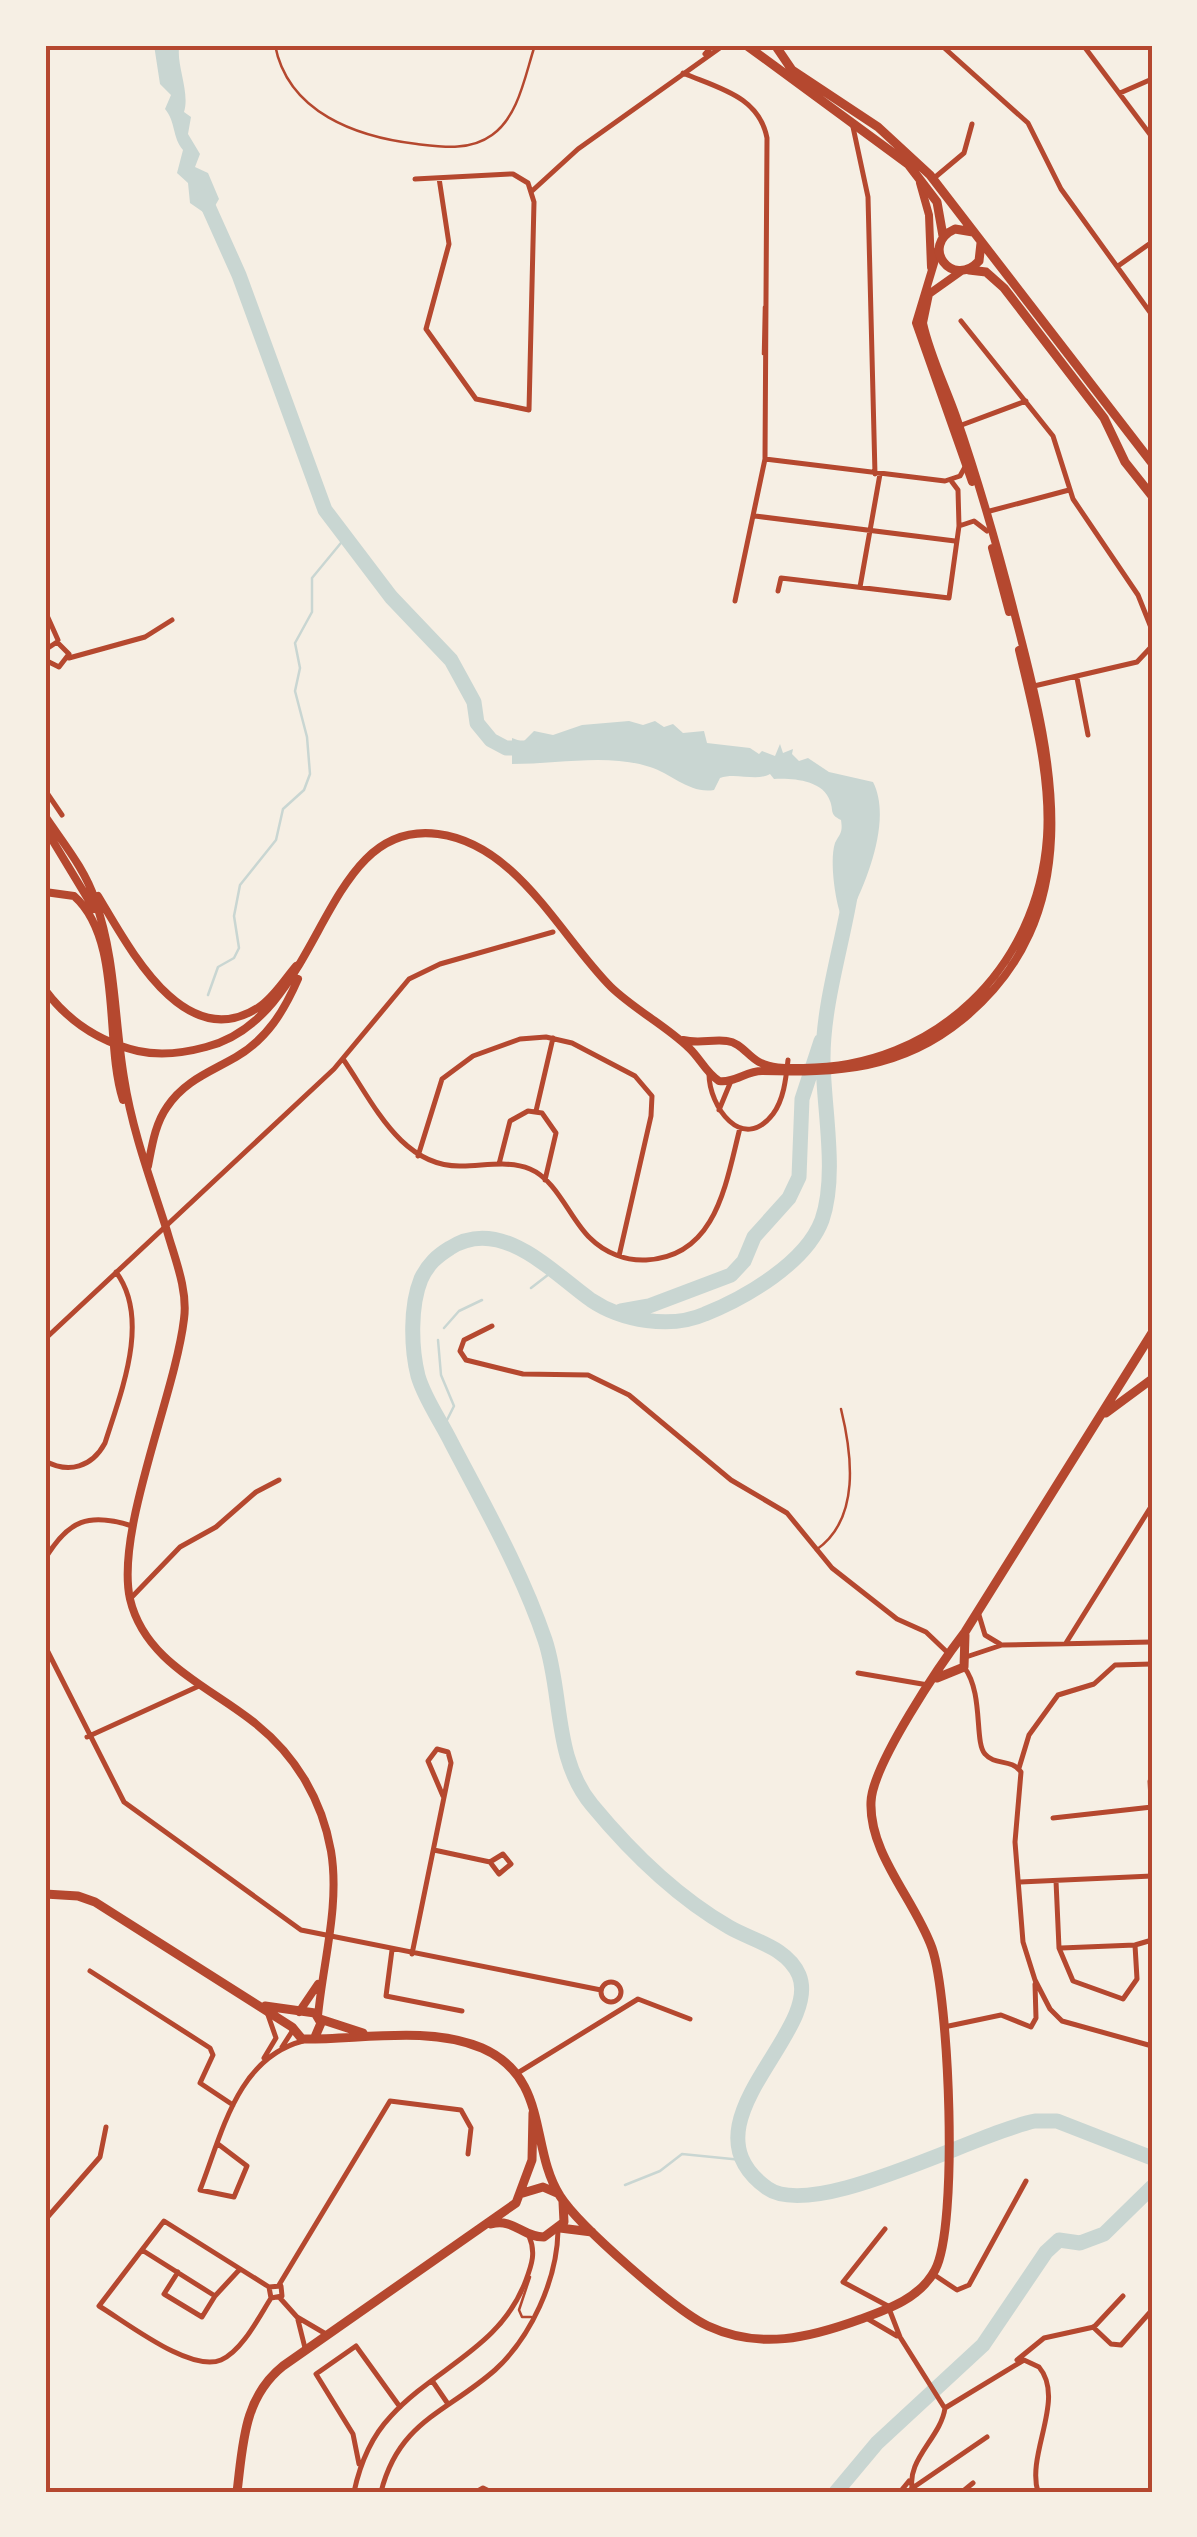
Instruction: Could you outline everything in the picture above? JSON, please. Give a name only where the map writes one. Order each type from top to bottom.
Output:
[{"type":"main road","points":[[746,45],[851,120],[916,174],[938,205],[943,236],[916,323],[987,532],[1038,738],[1046,800],[1044,856],[1029,918],[1008,958],[972,1004],[927,1041]]},
{"type":"main road","points":[[774,45],[792,70],[878,127],[933,178],[1152,463]]},
{"type":"main road","points":[[916,174],[929,215],[931,275]]},
{"type":"main road","points":[[943,236],[955,228],[978,238]]},
{"type":"main road","points":[[148,1169],[158,1124],[168,1105],[196,1078],[244,1051],[272,1026],[352,873],[370,853],[403,836],[445,835],[480,847],[504,866],[612,987],[678,1039],[719,1081],[768,1069],[806,1074],[860,1069],[927,1041],[974,1010],[1027,938],[1043,899],[1053,814],[1034,686],[986,512],[922,315],[931,292],[982,255],[978,238]]},
{"type":"main road","points":[[938,250],[947,268],[984,271],[1002,285],[1100,412],[1123,458],[1152,496]]},
{"type":"main road","points":[[1123,458],[1129,449],[1140,448]]},
{"type":"main road","points":[[45,816],[152,979],[176,1002],[201,1016],[227,1018],[260,1006],[312,947]]},
{"type":"main road","points":[[45,828],[103,926]]},
{"type":"main road","points":[[81,870],[103,926],[120,1075],[183,1292],[185,1317],[135,1527],[128,1569],[130,1599],[150,1640],[199,1686],[266,1732],[309,1786],[332,1860],[328,1937],[313,2038]]},
{"type":"main road","points":[[45,892],[74,896],[91,918],[114,1011]]},
{"type":"main road","points":[[45,990],[73,1020],[108,1042],[153,1053],[193,1050],[231,1039],[259,1021],[284,993],[312,947]]},
{"type":"main road","points":[[678,1039],[715,1044],[727,1041],[768,1069]]},
{"type":"main road","points":[[708,1071],[705,1057],[715,1044]]},
{"type":"main road","points":[[734,1080],[746,1062],[742,1049]]},
{"type":"main road","points":[[237,2492],[246,2423],[256,2396],[272,2375],[488,2225],[518,2199],[543,2187],[561,2197],[672,2303],[727,2333],[754,2339],[793,2339],[889,2308],[916,2292],[933,2274],[943,2247],[946,2102],[940,1978],[931,1946],[880,1845],[872,1812],[880,1769],[933,1682],[955,1658],[980,1608],[1150,1334]]},
{"type":"main road","points":[[1074,1455],[1111,1408],[1152,1379]]},
{"type":"main road","points":[[45,1894],[95,1902],[253,2002],[302,2039],[370,2036],[471,2044],[496,2056],[516,2074],[532,2106],[566,2215],[559,2229]]},
{"type":"main road","points":[[292,2029],[322,1975]]},
{"type":"main road","points":[[253,2002],[310,2011],[370,2036]]},
{"type":"main road","points":[[517,2225],[518,2199],[532,2160],[532,2106]]},
{"type":"main road","points":[[488,2225],[517,2225],[529,2236],[544,2237],[559,2229],[596,2233]]},
{"type":"street","points":[[700,60],[713,45]]},
{"type":"street","points":[[532,192],[578,150],[724,45]]},
{"type":"street","points":[[941,45],[1028,123],[1061,189],[1152,316]]},
{"type":"street","points":[[1083,45],[1152,141]]},
{"type":"street","points":[[682,73],[738,96],[757,111],[764,123],[769,297],[765,459],[735,601]]},
{"type":"street","points":[[1120,93],[1152,80]]},
{"type":"street","points":[[851,120],[868,197],[877,474],[860,588]]},
{"type":"street","points":[[933,178],[964,152],[972,124]]},
{"type":"street","points":[[415,179],[513,174],[524,178],[532,192],[528,410],[487,404],[474,397],[428,332],[426,318],[449,244],[439,178]]},
{"type":"street","points":[[1118,266],[1152,242]]},
{"type":"street","points":[[961,321],[1055,439],[1069,490],[1138,594],[1152,630]]},
{"type":"street","points":[[959,426],[1026,402]]},
{"type":"street","points":[[765,459],[951,481],[958,490],[959,526],[949,598],[781,578],[778,592]]},
{"type":"street","points":[[951,481],[966,467]]},
{"type":"street","points":[[986,512],[1069,490]]},
{"type":"street","points":[[755,516],[956,542]]},
{"type":"street","points":[[959,526],[974,520],[987,532]]},
{"type":"street","points":[[45,611],[69,658]]},
{"type":"street","points":[[46,664],[62,666],[69,658],[144,637],[172,620]]},
{"type":"street","points":[[45,636],[45,649],[60,642]]},
{"type":"street","points":[[1034,686],[1137,662],[1152,646]]},
{"type":"street","points":[[1077,678],[1088,735]]},
{"type":"street","points":[[45,790],[62,815]]},
{"type":"street","points":[[45,1340],[343,1059],[396,992],[416,974],[553,932]]},
{"type":"street","points":[[418,1156],[435,1090],[450,1070],[510,1042],[553,1038],[636,1076],[650,1092],[651,1116],[619,1256]]},
{"type":"street","points":[[536,1111],[553,1038]]},
{"type":"street","points":[[343,1059],[397,1136],[418,1156],[447,1166],[499,1164],[526,1168],[545,1180],[590,1238],[619,1256],[640,1260],[666,1257],[703,1234],[718,1206],[740,1128]]},
{"type":"street","points":[[708,1071],[709,1093],[726,1120],[740,1128],[757,1126],[774,1112],[788,1060]]},
{"type":"street","points":[[719,1110],[734,1080]]},
{"type":"street","points":[[499,1164],[510,1121],[536,1111],[548,1116],[556,1133],[545,1180]]},
{"type":"street","points":[[45,1461],[61,1468],[78,1466],[95,1458],[105,1444],[133,1324],[132,1299],[116,1272]]},
{"type":"street","points":[[492,1326],[464,1340],[460,1350],[466,1360],[523,1374],[588,1375],[617,1388],[731,1480],[787,1513],[815,1551],[868,1598],[902,1622],[926,1632],[955,1658],[976,1690],[983,1751],[1019,1768]]},
{"type":"street","points":[[130,1599],[180,1546],[211,1530],[256,1492],[278,1480]]},
{"type":"street","points":[[1066,1643],[1152,1506]]},
{"type":"street","points":[[45,1559],[62,1534],[83,1519],[101,1517],[135,1527]]},
{"type":"street","points":[[980,1608],[985,1635],[1002,1645]]},
{"type":"street","points":[[955,1658],[1002,1645],[1152,1642]]},
{"type":"street","points":[[45,1646],[118,1794],[132,1810],[300,1929],[602,1990]]},
{"type":"street","points":[[1152,1664],[1115,1665],[1096,1682],[1058,1694],[1029,1736],[1019,1768],[1015,1842],[1022,1942],[1035,1980],[1052,2012],[1062,2020],[1152,2046]]},
{"type":"street","points":[[858,1673],[933,1682]]},
{"type":"street","points":[[88,1737],[199,1686]]},
{"type":"street","points":[[412,1954],[452,1759],[440,1749],[430,1754],[428,1761],[443,1796]]},
{"type":"street","points":[[1150,1781],[1152,1817]]},
{"type":"street","points":[[1054,1818],[1152,1807]]},
{"type":"street","points":[[433,1850],[490,1862],[499,1874],[511,1864],[503,1854],[490,1862]]},
{"type":"street","points":[[1020,1882],[1152,1876]]},
{"type":"street","points":[[1056,1880],[1059,1948],[1073,1980],[1119,1999],[1136,1983],[1136,1945]]},
{"type":"street","points":[[1059,1948],[1136,1945],[1152,1940]]},
{"type":"street","points":[[392,1950],[386,1996],[462,2011]]},
{"type":"street","points":[[90,1971],[210,2048],[213,2055],[200,2082],[233,2106]]},
{"type":"street","points":[[944,2027],[1002,2014],[1027,2028],[1036,2021],[1035,1980]]},
{"type":"street","points":[[516,2074],[638,1999],[690,2020]]},
{"type":"street","points":[[218,2144],[247,2166],[234,2197],[200,2190],[218,2144],[233,2106],[276,2038],[266,2012]]},
{"type":"street","points":[[280,2050],[292,2029]]},
{"type":"street","points":[[259,2065],[280,2050],[313,2038]]},
{"type":"street","points":[[270,2287],[279,2284],[390,2100],[461,2110],[472,2128],[468,2154]]},
{"type":"street","points":[[45,2220],[100,2157],[106,2127]]},
{"type":"street","points":[[933,2274],[959,2290],[969,2285],[1026,2181]]},
{"type":"street","points":[[164,2221],[270,2287],[270,2298],[226,2356],[214,2362],[190,2359],[99,2306],[164,2221]]},
{"type":"street","points":[[382,2492],[390,2463],[405,2439],[506,2358],[524,2338],[547,2284],[559,2229]]},
{"type":"street","points":[[885,2229],[843,2281],[854,2290],[880,2298],[889,2308],[900,2338],[945,2408]]},
{"type":"street","points":[[354,2492],[374,2438],[400,2407],[494,2332],[520,2294],[534,2252],[529,2236]]},
{"type":"street","points":[[142,2250],[215,2296]]},
{"type":"street","points":[[178,2272],[164,2294],[202,2317],[238,2267]]},
{"type":"street","points":[[279,2284],[284,2291],[280,2298]]},
{"type":"street","points":[[900,2492],[911,2479],[921,2454],[940,2431],[945,2408],[1044,2338],[1093,2327],[1122,2296]]},
{"type":"street","points":[[270,2298],[280,2298],[297,2317],[329,2335]]},
{"type":"street","points":[[1093,2327],[1118,2346],[1152,2310]]},
{"type":"street","points":[[297,2317],[305,2351]]},
{"type":"street","points":[[865,2318],[900,2338]]},
{"type":"street","points":[[360,2470],[353,2434],[316,2374],[356,2346],[400,2407]]},
{"type":"street","points":[[1015,2362],[1033,2363],[1046,2379],[1034,2470],[1038,2492]]},
{"type":"street","points":[[433,2382],[448,2404]]},
{"type":"street","points":[[912,2490],[987,2437]]},
{"type":"street","points":[[911,2479],[912,2490]]},
{"type":"street","points":[[962,2492],[973,2484]]},
{"type":"street","points":[[476,2492],[483,2488],[491,2492]]},
{"type":"lane","points":[[275,45],[281,68],[295,88],[343,127],[374,138],[453,147],[482,141],[506,122],[535,45]]},
{"type":"lane","points":[[815,1551],[836,1528],[848,1492],[850,1451],[841,1409]]},
{"type":"lane","points":[[531,2265],[519,2312],[524,2318],[533,2317]]},
{"type":"shaded area","points":[[154,45],[179,48],[184,112],[191,117],[188,134],[200,154],[195,167],[208,173],[219,199],[212,211],[203,212],[190,203],[188,183],[177,173],[183,150],[165,109],[171,95],[160,84]]},
{"type":"shaded area","points":[[629,721],[643,725],[655,721],[664,727],[673,724],[683,733],[704,731],[707,743],[750,748],[759,754],[762,751],[775,756],[780,744],[783,753],[793,749],[792,754],[799,761],[808,758],[829,772],[873,782],[878,796],[879,829],[865,882],[850,914],[841,915],[834,882],[833,851],[841,820],[833,814],[826,794],[813,784],[774,779],[770,774],[733,776],[720,778],[714,790],[705,790],[634,763],[600,760],[512,764],[512,738],[523,742],[534,731],[553,735],[582,725]]},
{"type":"waterway","points":[[204,197],[239,275],[325,510],[391,597],[451,660],[474,702],[477,723],[491,740],[506,748],[532,748]]},
{"type":"waterway","points":[[208,995],[218,967],[234,958],[239,948],[234,916],[240,885],[276,840],[283,809],[304,790],[310,774],[307,737],[295,691],[300,668],[295,643],[312,612],[312,578],[345,538]]},
{"type":"waterway","points":[[850,897],[824,1038],[827,1202],[822,1220],[803,1251],[738,1299],[692,1319],[662,1322],[632,1318],[603,1307],[543,1263],[507,1243],[488,1238],[469,1240],[437,1257],[421,1279],[413,1327],[418,1376],[536,1615],[551,1661],[565,1746],[580,1787],[655,1872],[710,1915],[778,1951],[799,1975],[801,1998],[792,2024],[744,2108],[738,2136],[744,2163],[767,2188],[790,2195],[857,2185],[1035,2121],[1057,2121],[1152,2158]]},
{"type":"waterway","points":[[621,1311],[649,1306],[731,1275],[744,1261],[754,1237],[789,1198],[799,1177],[802,1099],[821,1041]]},
{"type":"waterway","points":[[531,1288],[553,1271]]},
{"type":"waterway","points":[[444,1328],[459,1311],[482,1300]]},
{"type":"waterway","points":[[438,1340],[441,1375],[454,1406],[443,1428]]},
{"type":"waterway","points":[[625,2185],[660,2171],[682,2154],[742,2160]]},
{"type":"waterway","points":[[836,2492],[877,2443],[983,2345],[1046,2252],[1059,2240],[1080,2243],[1104,2234],[1152,2187]]}]
